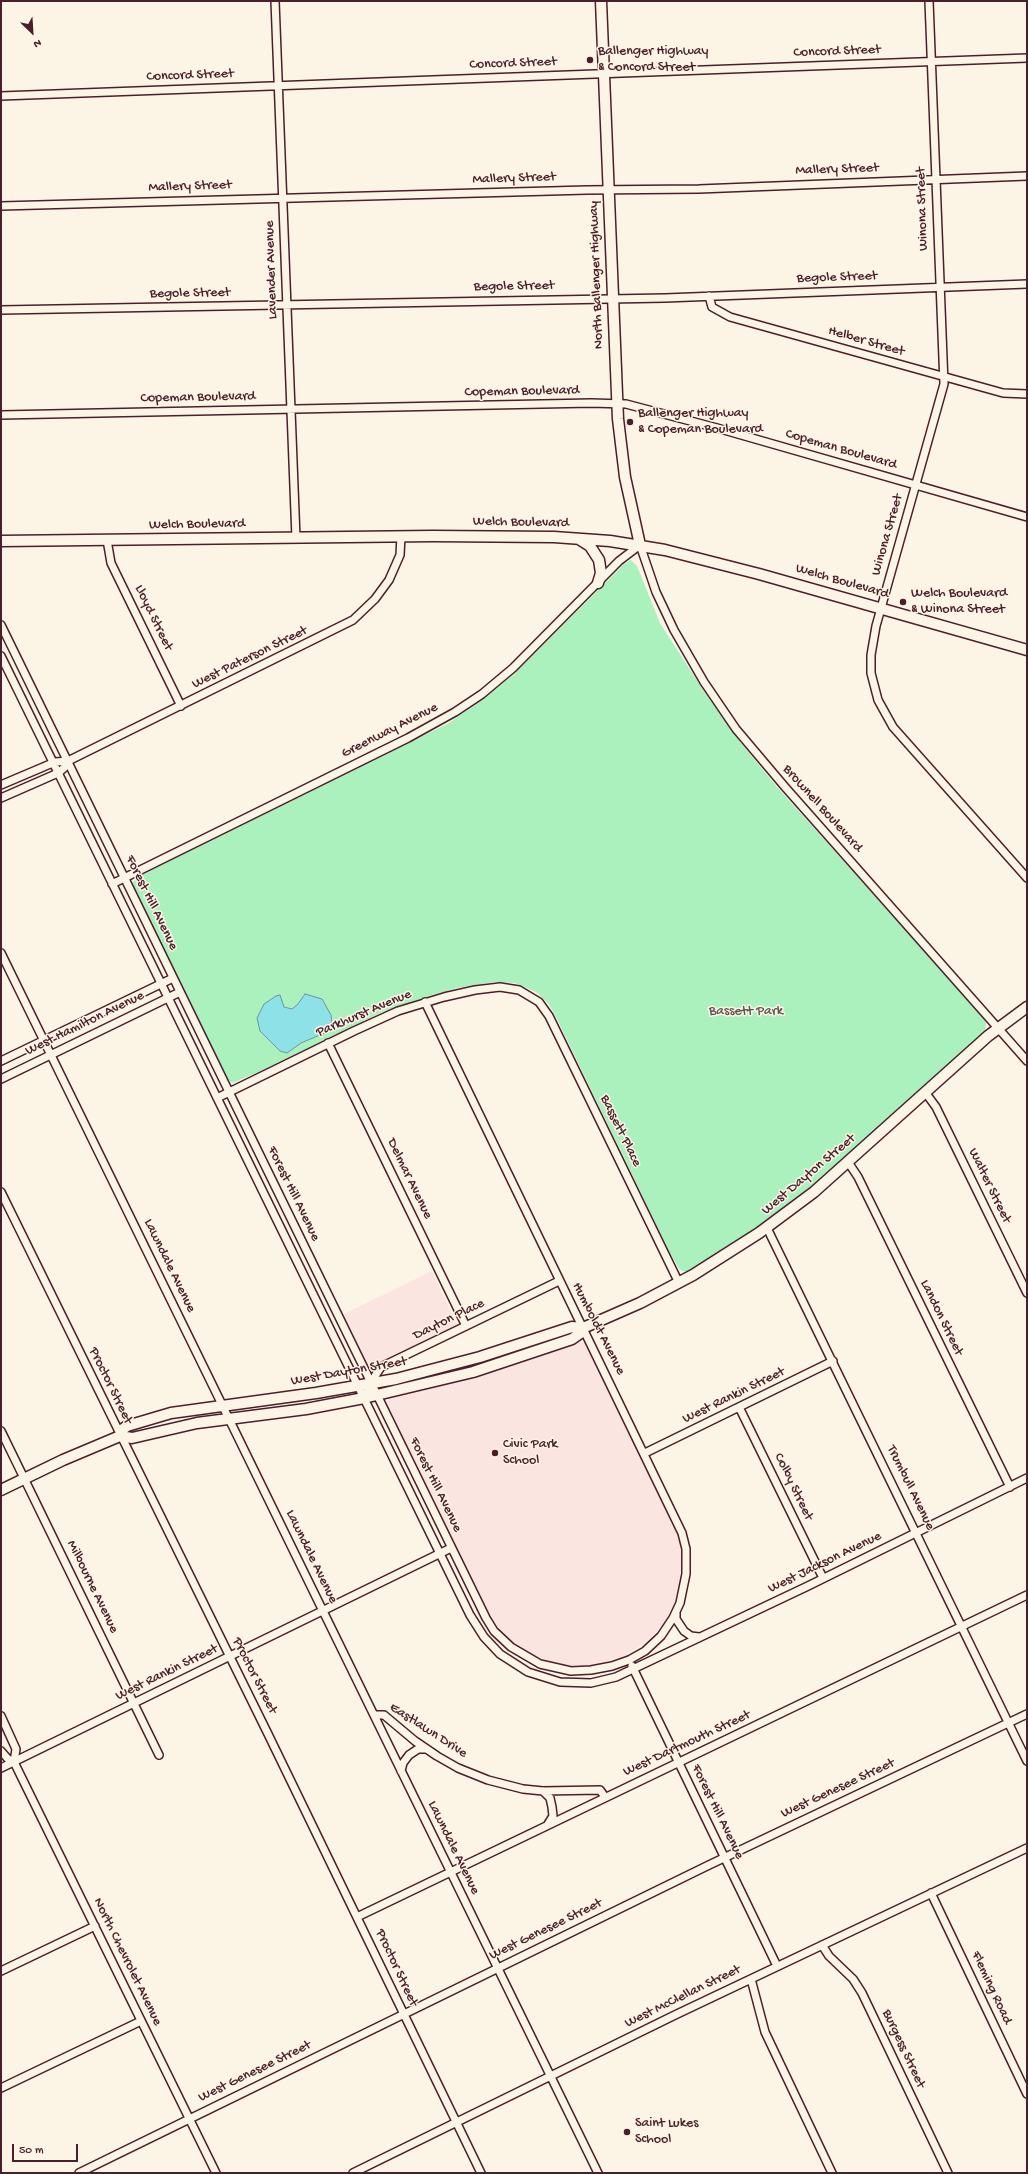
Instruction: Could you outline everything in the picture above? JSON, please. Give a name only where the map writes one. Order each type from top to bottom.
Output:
[{"type":"street","name":"Lavender Avenue","points":[[275,1],[296,538]]},
{"type":"street","name":"North Ballenger Highway","points":[[601,1],[617,403],[625,477],[640,546]]},
{"type":"street","name":"Winona Street","points":[[929,1],[939,288],[944,377],[943,388],[874,634],[871,667],[875,693],[885,716],[899,735],[1027,878]]},
{"type":"street","name":"Concord Street","points":[[1,96],[1027,58]]},
{"type":"street","name":"Mallery Street","points":[[1,206],[608,190],[699,189],[1027,176]]},
{"type":"street","name":"Begole Street","points":[[1,310],[709,296],[1027,284]]},
{"type":"street","name":"Helber Street","points":[[709,296],[712,306],[726,316],[997,392],[1027,394]]},
{"type":"street","name":"Copeman Boulevard","points":[[1,415],[617,403],[642,407],[1027,517]]},
{"type":"street","name":"Welch Boulevard","points":[[1,541],[401,536],[577,538],[640,546],[759,574],[1027,650]]},
{"type":"street","name":"West Paterson Street","points":[[1,798],[58,773],[68,762],[353,620],[375,600],[389,580],[400,555],[401,536]]},
{"type":"street","points":[[577,538],[590,546],[598,557],[601,570],[598,583]]},
{"type":"street","name":"Lloyd Street","points":[[106,540],[111,563],[181,706]]},
{"type":"street","name":"Greenway Avenue","points":[[112,884],[444,719],[482,694],[513,668],[625,556],[640,546]]},
{"type":"street","name":"Brownell Boulevard","points":[[640,546],[656,592],[674,630],[704,682],[736,729],[784,787],[999,1027],[1027,1061]]},
{"type":"street","name":"Forest Hill Avenue","points":[[1,625],[486,1618],[499,1636],[516,1652],[540,1664],[571,1671],[598,1669],[629,1660],[777,1966]]},
{"type":"street","name":"Forest Hill Avenue","points":[[1,656],[414,1501],[479,1630],[500,1654],[522,1669],[552,1680],[575,1683],[604,1680],[633,1669]]},
{"type":"street","name":"West Paterson Street","points":[[1,785],[53,762],[62,760],[68,762]]},
{"type":"street","name":"Lawndale Avenue","points":[[1,953],[598,2173]]},
{"type":"street","name":"West Hamilton Avenue","points":[[1,1061],[173,978]]},
{"type":"street","name":"Parkhurst Avenue","points":[[217,1098],[389,1015],[426,1002],[453,994],[493,987],[513,988],[530,995]]},
{"type":"street","name":"West Hamilton Avenue","points":[[1,1079],[180,992]]},
{"type":"street","name":"Bassett Place","points":[[530,995],[543,1006],[553,1022],[679,1283]]},
{"type":"street","name":"Humboldt Avenue","points":[[426,1002],[559,1281],[584,1328],[678,1520],[686,1549],[686,1582],[676,1613],[657,1640],[645,1651],[629,1660]]},
{"type":"street","name":"West Dayton Street","points":[[120,1436],[125,1427],[134,1423],[171,1414],[222,1405],[358,1386],[420,1373],[485,1356],[572,1327],[584,1328],[679,1283],[725,1256],[767,1228],[814,1192],[999,1027],[1027,1007]]},
{"type":"street","name":"Delmar Avenue","points":[[328,1044],[466,1326]]},
{"type":"street","name":"Walter Street","points":[[925,1092],[936,1107],[1027,1293]]},
{"type":"street","name":"Landon Street","points":[[848,1162],[858,1177],[1010,1487]]},
{"type":"street","name":"Proctor Street","points":[[1,1192],[481,2173]]},
{"type":"street","name":"Trumbull Avenue","points":[[767,1228],[963,1626],[1027,1761]]},
{"type":"street","points":[[287,1241],[299,1235]]},
{"type":"street","name":"Dayton Place","points":[[364,1398],[382,1367],[559,1281]]},
{"type":"street","points":[[332,1333],[344,1327]]},
{"type":"street","name":"West Dayton Street","points":[[1,1490],[120,1436],[132,1438],[172,1428],[229,1418],[306,1409],[377,1395],[489,1367],[572,1339],[582,1332],[584,1328]]},
{"type":"street","points":[[485,1356],[489,1367]]},
{"type":"street","name":"West Rankin Street","points":[[645,1453],[833,1361]]},
{"type":"street","name":"Colby Street","points":[[739,1407],[823,1578]]},
{"type":"street","name":"Milbourne Avenue","points":[[1,1431],[159,1755]]},
{"type":"street","name":"West Jackson Avenue","points":[[633,1669],[1027,1478]]},
{"type":"street","points":[[414,1501],[426,1496]]},
{"type":"street","name":"West Rankin Street","points":[[1,1768],[451,1548]]},
{"type":"street","name":"West Dartmouth Street","points":[[357,1917],[1027,1595]]},
{"type":"street","points":[[676,1613],[676,1619],[684,1631],[693,1637],[701,1636]]},
{"type":"street","name":"West Genesee Street","points":[[79,2173],[497,1968],[1027,1714]]},
{"type":"street","name":"Eastlawn Drive","points":[[374,1715],[384,1715],[426,1749],[458,1768],[483,1778],[510,1786],[543,1791],[597,1790],[603,1792],[606,1797]]},
{"type":"street","name":"North Chevrolet Avenue","points":[[1,1716],[16,1749],[14,1762],[216,2173]]},
{"type":"street","points":[[401,1771],[401,1765],[407,1758],[416,1751],[426,1749]]},
{"type":"street","name":"North Chevrolet Avenue","points":[[1,1751],[8,1759],[14,1762]]},
{"type":"street","points":[[543,1791],[550,1798],[553,1810],[552,1818],[547,1825]]},
{"type":"street","name":"West McClellan Street","points":[[354,2173],[777,1966],[1027,1848]]},
{"type":"street","name":"Fleming Road","points":[[932,1893],[1027,2094]]},
{"type":"street","points":[[1,1971],[95,1926]]},
{"type":"street","name":"Burgess Street","points":[[822,1945],[829,1956],[854,1979],[862,1993],[948,2173]]},
{"type":"street","points":[[751,1979],[765,2032],[832,2173]]},
{"type":"street","points":[[1,2088],[141,2021]]},
{"type":"shaded area","points":[[432,1271],[457,1325],[369,1369],[342,1315]]},
{"type":"shaded area","points":[[579,1342],[584,1342],[587,1345],[666,1507],[680,1542],[682,1567],[680,1584],[673,1606],[664,1623],[649,1640],[627,1655],[603,1663],[577,1667],[548,1662],[514,1645],[493,1621],[386,1403],[391,1397],[466,1379]]},
{"type":"green space","name":"Bassett Park","points":[[631,560],[637,566],[660,623],[703,690],[740,742],[778,788],[984,1018],[986,1024],[985,1031],[981,1035],[804,1193],[760,1227],[687,1272],[680,1270],[671,1255],[554,1013],[548,1003],[536,992],[515,983],[494,982],[457,988],[429,996],[382,1012],[256,1073],[232,1083],[227,1078],[132,884],[137,877],[449,723],[486,697],[513,675],[624,564]]},
{"type":"water","points":[[305,994],[322,999],[331,1015],[332,1023],[330,1028],[327,1032],[301,1043],[287,1053],[280,1051],[260,1031],[257,1018],[264,1004],[276,996],[280,995],[284,1007],[292,1009],[298,1004]]},
{"type":"place","name":"Ballenger Highway & Concord Street","points":[[590,60]]},
{"type":"place","name":"Ballenger Highway & Copeman Boulevard","points":[[630,422]]},
{"type":"place","name":"Welch Boulevard & Winona Street","points":[[903,602]]},
{"type":"place","name":"Civic Park School","points":[[495,1453]]},
{"type":"place","name":"Saint Lukes School","points":[[627,2132]]}]
